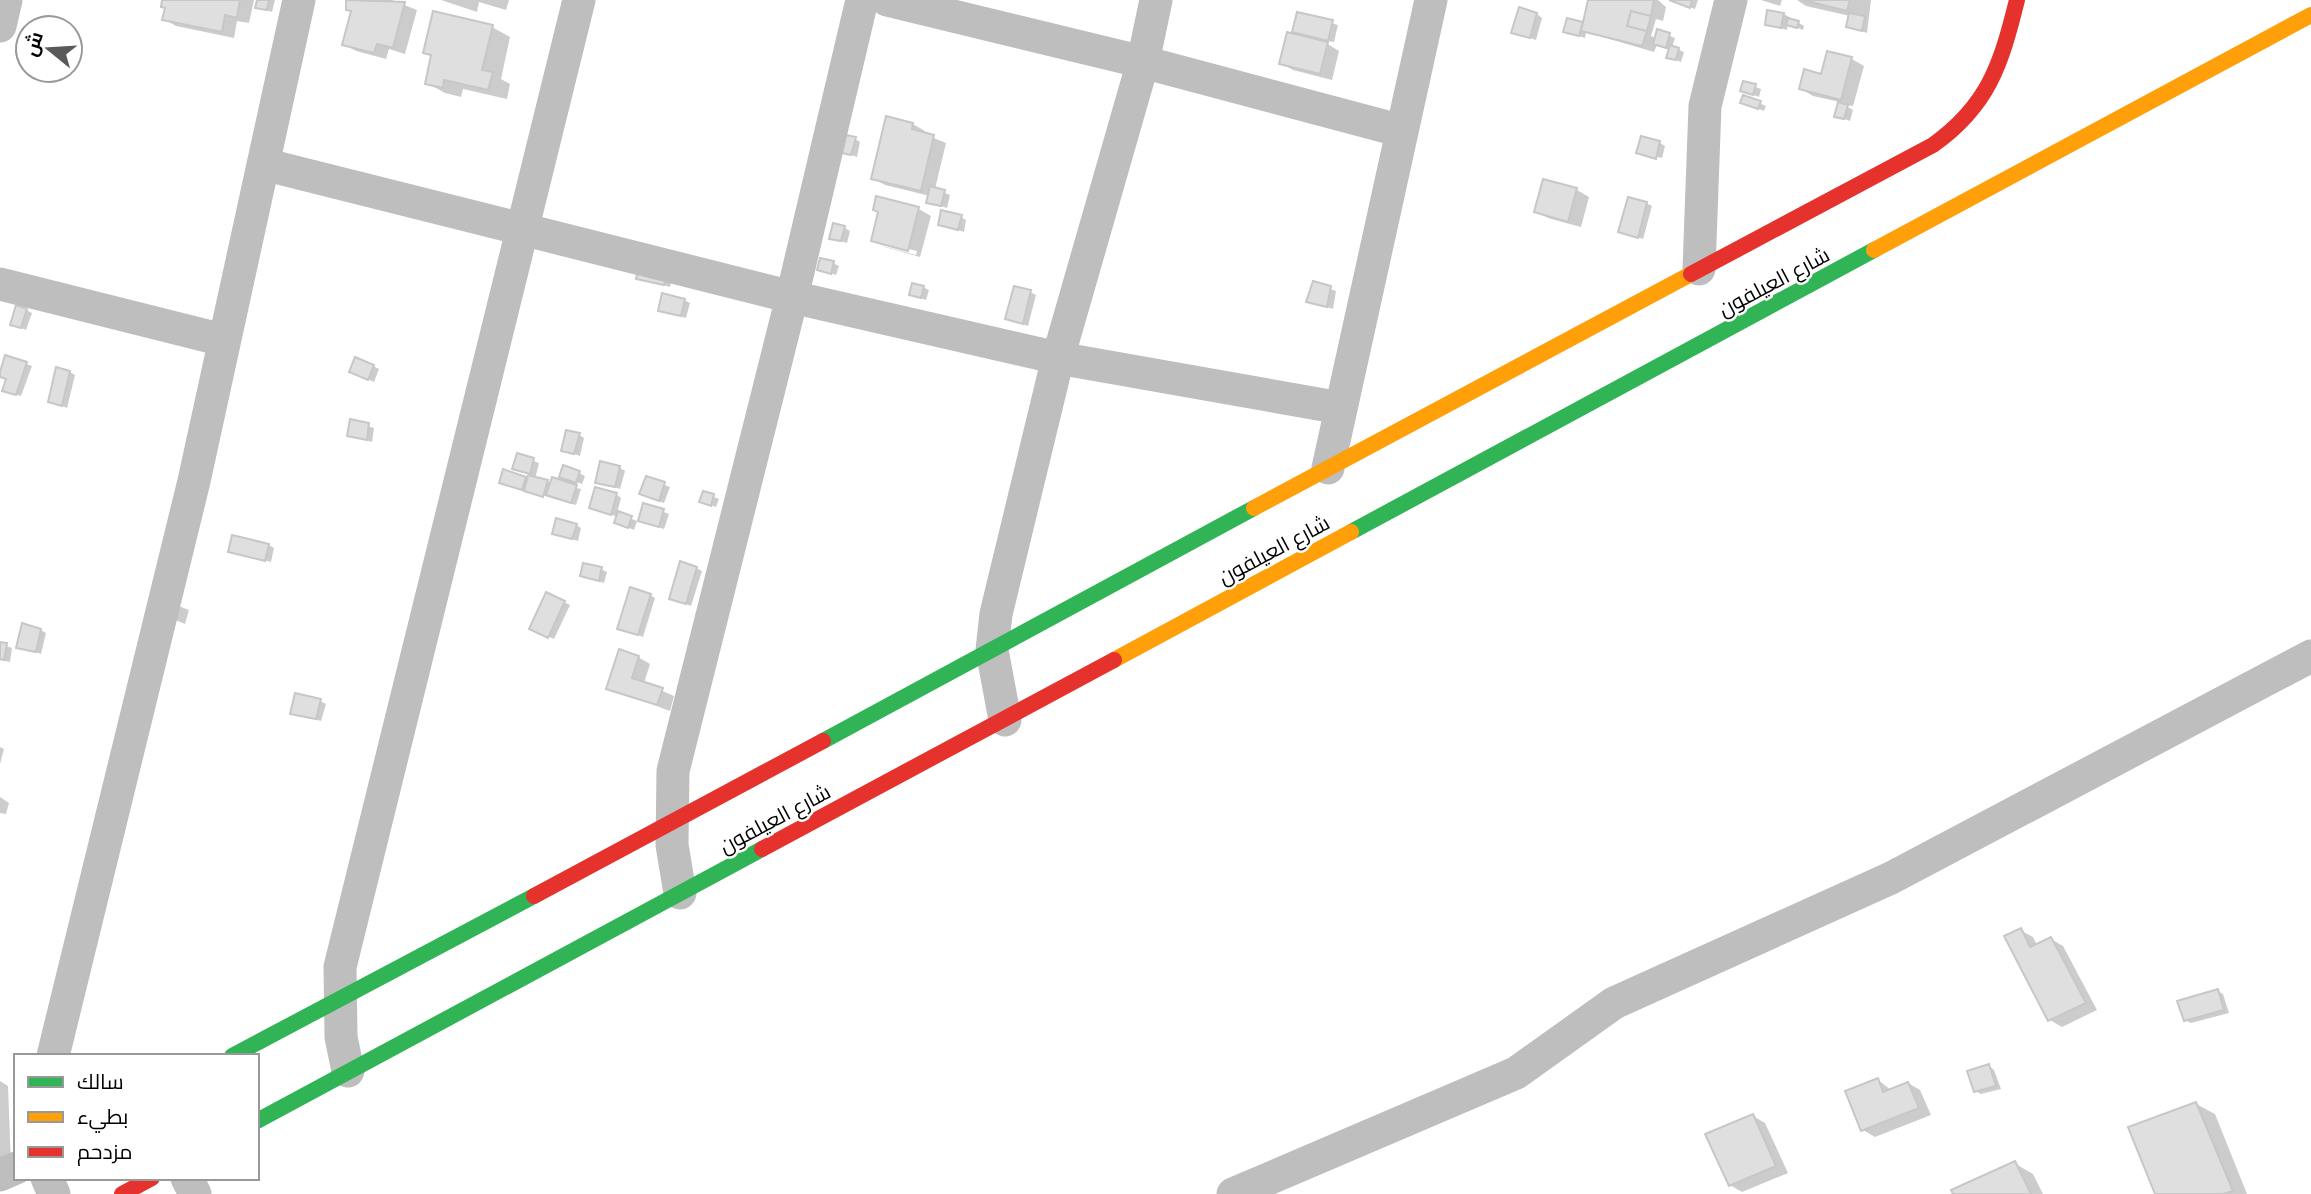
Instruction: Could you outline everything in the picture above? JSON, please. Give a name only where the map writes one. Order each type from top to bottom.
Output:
[{"type":"main road","points":[[236,1054],[672,824],[1952,132],[1970,117],[1993,83],[2017,0]]},
{"type":"main road","name":"شارع العيلفون","points":[[259,1120],[2311,15]]},
{"type":"main road","points":[[122,1194],[148,1180]]},
{"type":"street","points":[[0,26],[6,0]]},
{"type":"street","points":[[53,1054],[194,481],[299,0]]},
{"type":"street","points":[[348,1072],[338,1000],[340,967],[579,0]]},
{"type":"street","points":[[680,893],[672,845],[673,771],[792,297],[862,0]]},
{"type":"street","points":[[887,0],[1143,62],[1402,131]]},
{"type":"street","points":[[1005,720],[992,650],[996,614],[1058,358],[1143,62],[1156,0]]},
{"type":"street","points":[[1328,468],[1431,0]]},
{"type":"street","points":[[1699,269],[1705,106],[1731,0]]},
{"type":"street","points":[[263,164],[792,297],[1058,358],[1341,408]]},
{"type":"street","points":[[0,284],[223,340]]},
{"type":"street","points":[[1233,1194],[1516,1073],[1614,1003],[1891,878],[2311,656]]},
{"type":"building","points":[[162,0],[240,0],[237,18],[225,15],[222,32],[162,20],[165,8],[161,7]]},
{"type":"building","points":[[257,0],[269,0],[267,10],[255,8]]},
{"type":"building","points":[[346,0],[405,2],[393,48],[377,44],[374,53],[342,45],[351,11],[346,10]]},
{"type":"building","points":[[1588,0],[1654,0],[1651,16],[1631,11],[1627,26],[1647,31],[1642,46],[1581,31]]},
{"type":"building","points":[[1669,0],[1692,0],[1690,8]]},
{"type":"building","points":[[1803,0],[1850,0],[1847,11]]},
{"type":"building","points":[[1519,7],[1537,13],[1530,38],[1511,33]]},
{"type":"building","points":[[1767,10],[1784,13],[1781,28],[1765,25]]},
{"type":"building","points":[[433,11],[493,25],[482,70],[493,72],[488,90],[444,80],[443,88],[425,84],[431,55],[423,53]]},
{"type":"building","points":[[1631,11],[1651,16],[1647,31],[1627,26]]},
{"type":"building","points":[[1297,12],[1333,20],[1328,41],[1292,32]]},
{"type":"building","points":[[1849,13],[1865,16],[1862,31],[1846,27]]},
{"type":"building","points":[[1567,18],[1583,22],[1579,36],[1563,32]]},
{"type":"building","points":[[1788,18],[1799,21],[1797,28],[1786,25]]},
{"type":"building","points":[[1657,29],[1670,33],[1666,48],[1653,44]]},
{"type":"building","points":[[1287,32],[1328,42],[1320,74],[1279,64]]},
{"type":"building","points":[[1670,45],[1679,48],[1676,60],[1666,58]]},
{"type":"building","points":[[1827,51],[1852,57],[1841,100],[1799,89],[1804,69],[1821,74]]},
{"type":"building","points":[[1743,81],[1756,84],[1753,95],[1740,91]]},
{"type":"building","points":[[1743,95],[1761,101],[1758,109],[1740,103]]},
{"type":"building","points":[[1838,102],[1848,105],[1844,119],[1834,117]]},
{"type":"building","points":[[886,116],[913,123],[912,129],[934,135],[921,191],[871,179]]},
{"type":"building","points":[[846,135],[856,137],[851,155],[842,153]]},
{"type":"building","points":[[1641,136],[1660,141],[1656,159],[1636,153]]},
{"type":"building","points":[[1543,179],[1577,188],[1568,222],[1534,212]]},
{"type":"building","points":[[930,186],[945,190],[941,206],[926,203]]},
{"type":"building","points":[[876,196],[919,207],[908,251],[871,241],[878,212],[873,210]]},
{"type":"building","points":[[1628,197],[1647,202],[1638,238],[1618,232]]},
{"type":"building","points":[[941,210],[962,215],[958,230],[938,225]]},
{"type":"building","points":[[833,223],[845,226],[841,241],[829,239]]},
{"type":"building","points":[[820,258],[834,261],[831,274],[817,270]]},
{"type":"building","points":[[638,268],[667,275],[664,285],[636,279]]},
{"type":"building","points":[[1313,281],[1331,286],[1327,307],[1306,302]]},
{"type":"building","points":[[912,283],[924,286],[921,298],[909,295]]},
{"type":"building","points":[[1014,286],[1031,290],[1023,324],[1005,319]]},
{"type":"building","points":[[662,293],[685,299],[681,316],[658,311]]},
{"type":"building","points":[[16,305],[27,309],[21,328],[10,325]]},
{"type":"building","points":[[5,355],[27,362],[16,395],[2,391],[6,379],[0,377],[0,372]]},
{"type":"building","points":[[355,357],[374,365],[368,380],[349,372]]},
{"type":"building","points":[[56,367],[70,371],[62,406],[48,402]]},
{"type":"building","points":[[350,419],[369,423],[367,440],[347,436]]},
{"type":"building","points":[[566,430],[580,433],[574,454],[561,451]]},
{"type":"building","points":[[517,453],[534,458],[530,474],[512,469]]},
{"type":"building","points":[[600,461],[620,466],[615,487],[595,483]]},
{"type":"building","points":[[563,465],[580,471],[576,483],[559,477]]},
{"type":"building","points":[[503,469],[526,477],[522,490],[499,483]]},
{"type":"building","points":[[528,475],[548,480],[543,497],[524,491]]},
{"type":"building","points":[[646,476],[665,482],[659,501],[639,494]]},
{"type":"building","points":[[552,477],[577,485],[571,503],[546,495]]},
{"type":"building","points":[[595,487],[617,493],[611,515],[589,508]]},
{"type":"building","points":[[703,491],[714,494],[711,506],[699,502]]},
{"type":"building","points":[[643,503],[664,509],[659,527],[638,521]]},
{"type":"building","points":[[618,511],[632,516],[628,528],[614,523]]},
{"type":"building","points":[[556,518],[577,524],[572,539],[552,534]]},
{"type":"building","points":[[232,535],[269,544],[265,561],[228,552]]},
{"type":"building","points":[[680,561],[697,567],[686,604],[669,599]]},
{"type":"building","points":[[583,563],[602,567],[599,581],[580,576]]},
{"type":"building","points":[[630,587],[651,594],[638,635],[617,629]]},
{"type":"building","points":[[546,592],[565,601],[548,638],[529,629]]},
{"type":"building","points":[[22,623],[41,629],[36,652],[16,648]]},
{"type":"building","points":[[0,642],[7,643],[4,660],[0,659]]},
{"type":"building","points":[[619,649],[639,656],[632,678],[663,688],[657,705],[606,689]]},
{"type":"building","points":[[295,693],[321,699],[316,719],[290,714]]},
{"type":"building","points":[[2021,928],[2030,947],[2051,937],[2086,1003],[2048,1021],[2004,936]]},
{"type":"building","points":[[2218,989],[2224,1010],[2184,1021],[2177,1001]]},
{"type":"building","points":[[1989,1064],[1996,1086],[1974,1092],[1967,1071]]},
{"type":"building","points":[[1878,1078],[1883,1092],[1908,1082],[1919,1108],[1861,1131],[1845,1091]]},
{"type":"building","points":[[2196,1102],[2233,1191],[2223,1194],[2155,1194],[2128,1127]]},
{"type":"building","points":[[1753,1114],[1776,1166],[1729,1186],[1705,1134]]},
{"type":"building","points":[[2015,1161],[2031,1194],[1953,1194],[1951,1190]]},
{"type":"traffic: fast","points":[[1351,532],[1874,250]]},
{"type":"traffic: fast","points":[[823,741],[1254,508]]},
{"type":"traffic: fast","points":[[259,1120],[762,849]]},
{"type":"traffic: fast","points":[[236,1054],[534,896]]},
{"type":"traffic: slow","points":[[1874,250],[2311,15]]},
{"type":"traffic: slow","points":[[1254,508],[1691,274]]},
{"type":"traffic: slow","points":[[1114,660],[1351,532]]},
{"type":"traffic: jam","points":[[1691,274],[1933,145],[1952,130],[1968,114],[1990,82],[2005,44],[2017,0]]},
{"type":"traffic: jam","points":[[762,849],[1114,660]]},
{"type":"traffic: jam","points":[[534,896],[823,741]]},
{"type":"traffic: jam","points":[[122,1194],[148,1180]]}]
